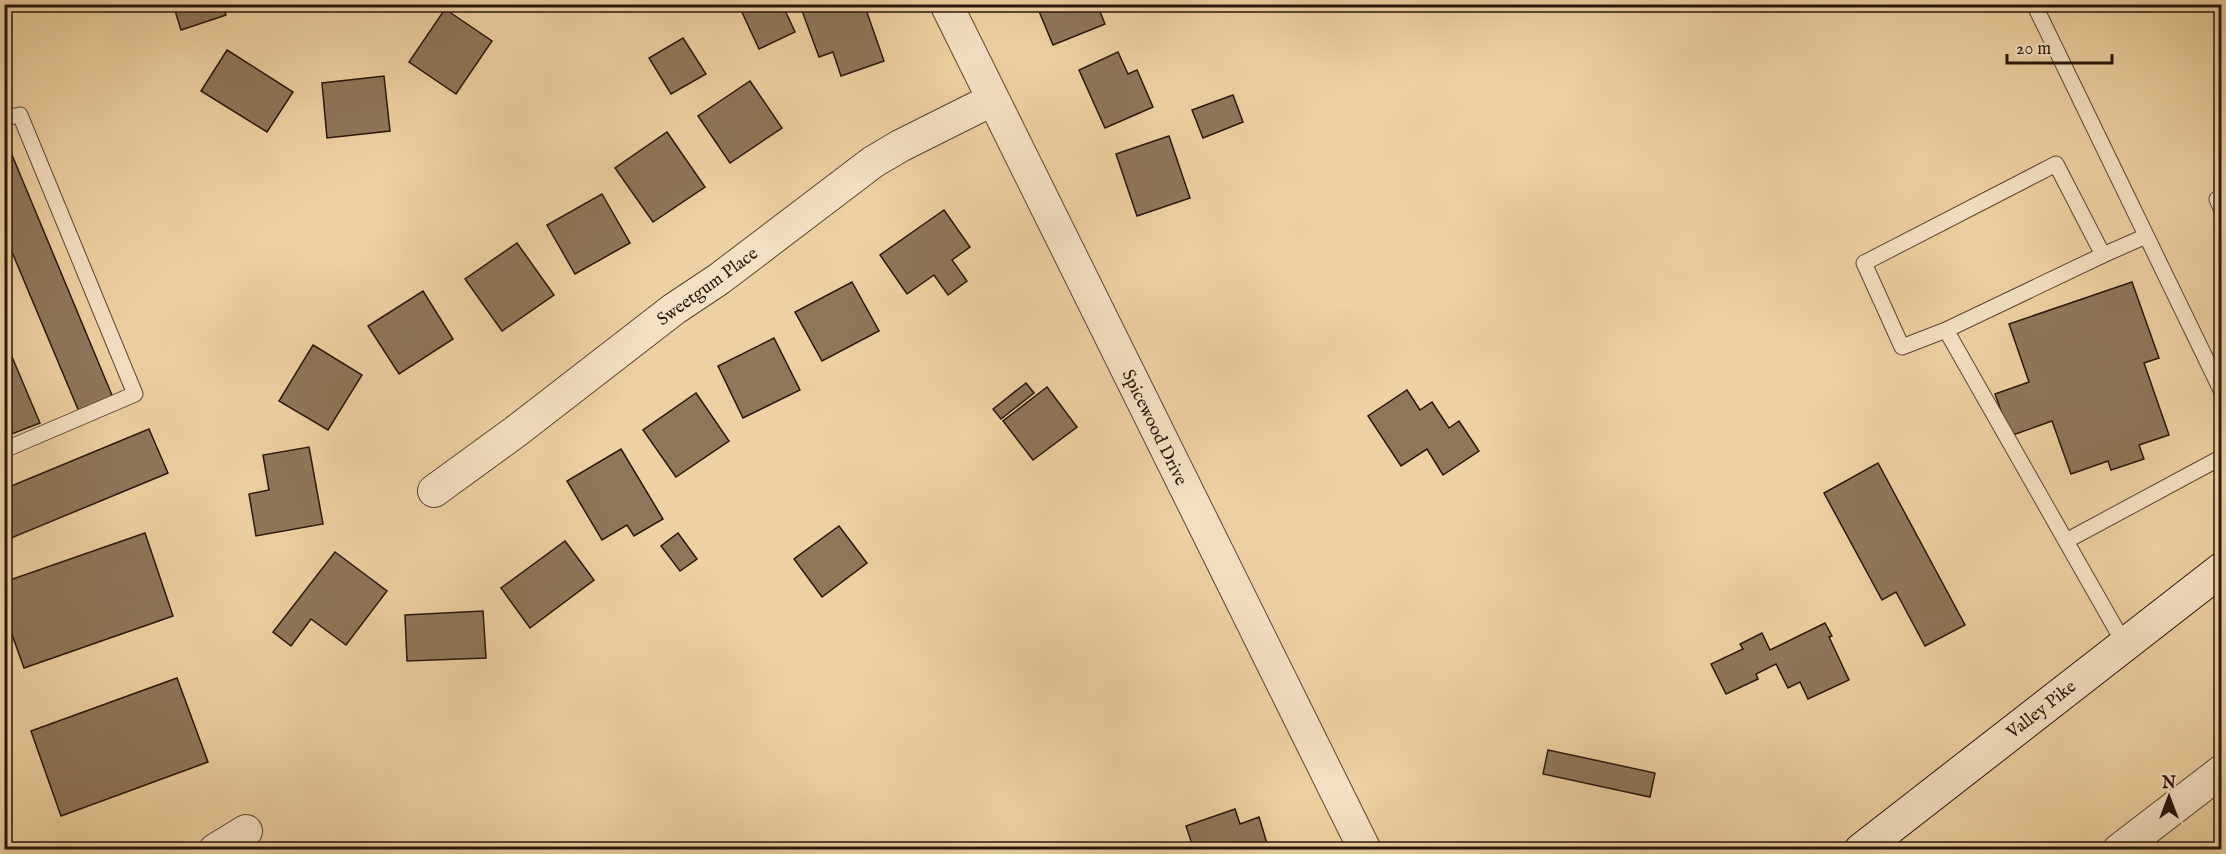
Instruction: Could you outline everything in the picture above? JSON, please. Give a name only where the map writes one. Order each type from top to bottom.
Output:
[{"type":"street","name":"Spicewood Drive","points":[[946,4],[1365,849]]},
{"type":"street","name":"Sweetgum Place","points":[[434,491],[873,162],[992,100]]},
{"type":"street","name":"Valley Pike","points":[[1861,849],[2222,569]]},
{"type":"street","points":[[2119,849],[2222,771]]},
{"type":"street","points":[[215,849],[246,831]]},
{"type":"lane","points":[[2034,4],[2108,161],[2222,392]]},
{"type":"lane","points":[[4,118],[20,115],[135,394],[4,450]]},
{"type":"lane","points":[[2103,255],[2056,164],[1864,263],[1902,347],[1946,330],[2146,236]]},
{"type":"lane","points":[[1946,330],[2125,645]]},
{"type":"lane","points":[[2066,540],[2222,457]]},
{"type":"building","points":[[173,4],[222,4],[226,15],[181,30]]},
{"type":"building","points":[[752,4],[782,4],[795,32],[759,49],[741,10]]},
{"type":"building","points":[[811,4],[864,4],[884,61],[841,76],[833,52],[819,57],[801,8]]},
{"type":"building","points":[[1036,4],[1097,4],[1105,24],[1053,45]]},
{"type":"building","points":[[445,9],[492,41],[456,94],[409,62]]},
{"type":"building","points":[[683,38],[706,74],[671,94],[649,58]]},
{"type":"building","points":[[227,50],[293,92],[267,132],[201,91]]},
{"type":"building","points":[[1118,52],[1128,74],[1137,70],[1153,107],[1105,128],[1079,70]]},
{"type":"building","points":[[384,76],[390,131],[327,138],[322,83]]},
{"type":"building","points":[[750,81],[782,128],[730,163],[698,116]]},
{"type":"building","points":[[1233,95],[1243,122],[1203,138],[1192,110]]},
{"type":"building","points":[[667,132],[705,187],[653,222],[615,168]]},
{"type":"building","points":[[1169,136],[1190,198],[1137,216],[1116,154]]},
{"type":"building","points":[[7,143],[114,400],[80,414],[4,233],[4,144]]},
{"type":"building","points":[[602,194],[630,243],[575,274],[547,225]]},
{"type":"building","points":[[944,210],[970,247],[952,260],[967,281],[948,295],[934,275],[907,294],[880,255]]},
{"type":"building","points":[[517,243],[554,295],[502,331],[465,279]]},
{"type":"building","points":[[852,282],[879,331],[822,361],[795,312]]},
{"type":"building","points":[[2132,282],[2159,358],[2144,363],[2169,435],[2139,445],[2144,459],[2111,470],[2108,461],[2071,474],[2052,421],[2010,436],[1995,394],[2029,382],[2009,324]]},
{"type":"building","points":[[423,291],[453,339],[399,374],[368,326]]},
{"type":"building","points":[[4,338],[40,423],[4,437]]},
{"type":"building","points":[[774,338],[800,390],[743,418],[718,366]]},
{"type":"building","points":[[313,345],[362,375],[328,430],[279,401]]},
{"type":"building","points":[[1026,383],[1034,393],[1001,419],[993,409]]},
{"type":"building","points":[[1047,387],[1077,427],[1033,460],[1003,421]]},
{"type":"building","points":[[1407,390],[1420,410],[1432,402],[1449,428],[1459,421],[1479,451],[1443,475],[1427,449],[1401,466],[1368,416]]},
{"type":"building","points":[[696,393],[729,441],[676,477],[643,430]]},
{"type":"building","points":[[149,429],[168,473],[4,541],[4,489]]},
{"type":"building","points":[[309,447],[323,524],[256,536],[249,494],[269,490],[263,455]]},
{"type":"building","points":[[621,449],[663,519],[634,536],[627,525],[602,540],[567,481]]},
{"type":"building","points":[[1878,463],[1965,625],[1925,646],[1896,592],[1882,600],[1824,493]]},
{"type":"building","points":[[839,526],[867,563],[822,597],[794,559]]},
{"type":"building","points":[[145,533],[173,616],[24,668],[4,612],[4,582]]},
{"type":"building","points":[[678,533],[697,559],[680,571],[661,546]]},
{"type":"building","points":[[565,541],[594,580],[530,628],[501,588]]},
{"type":"building","points":[[335,552],[387,591],[346,645],[311,619],[291,646],[273,632]]},
{"type":"building","points":[[483,611],[486,658],[407,661],[405,615]]},
{"type":"building","points":[[1825,623],[1849,680],[1808,699],[1800,682],[1788,688],[1776,664],[1756,674],[1758,679],[1726,694],[1711,664],[1743,649],[1740,644],[1762,633],[1770,650]]},
{"type":"building","points":[[177,678],[208,762],[61,816],[31,731]]},
{"type":"building","points":[[1548,750],[1655,773],[1650,797],[1543,774]]},
{"type":"building","points":[[1235,809],[1240,824],[1259,817],[1269,850],[1194,850],[1186,826]]}]
